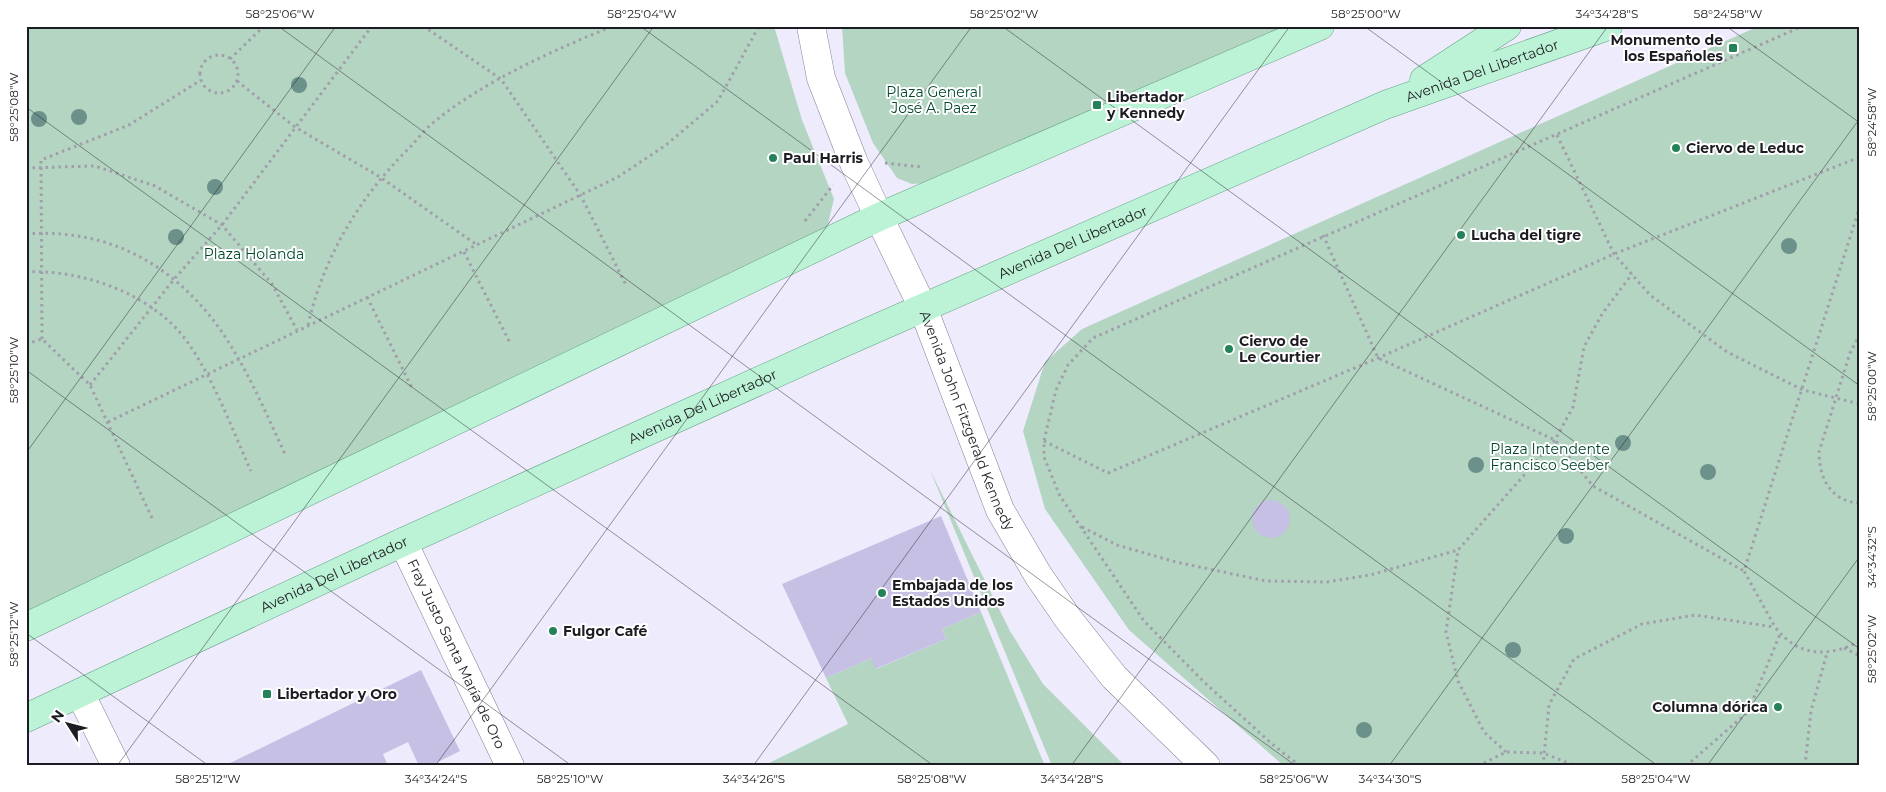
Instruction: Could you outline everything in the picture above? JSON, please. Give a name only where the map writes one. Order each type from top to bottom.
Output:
[{"type":"main road","name":"Avenida John Fitzgerald Kennedy","points":[[811,26],[821,78],[854,163],[923,308],[1000,510],[1038,575],[1068,620],[1114,678],[1206,766]]},
{"type":"main road","points":[[26,626],[879,217],[1320,26]]},
{"type":"main road","name":"Avenida Del Libertador","points":[[1385,105],[1507,26]]},
{"type":"main road","name":"Avenida Del Libertador","points":[[26,718],[403,542],[923,308],[1385,105],[1608,26]]},
{"type":"main road","name":"Fray Justo Santa María de Oro","points":[[403,542],[510,766]]},
{"type":"main road","points":[[80,693],[116,766]]},
{"type":"path","points":[[230,59],[264,26]]},
{"type":"path","points":[[90,385],[175,278],[222,225],[372,26]]},
{"type":"path","points":[[423,26],[501,79],[581,196],[626,285]]},
{"type":"path","points":[[308,325],[313,302],[326,268],[352,218],[380,177],[433,122],[501,79],[614,26]]},
{"type":"path","points":[[108,422],[618,178],[666,146],[718,101],[758,26]]},
{"type":"path","points":[[1300,766],[1272,744],[1204,682],[1144,621],[1060,496],[1044,457],[1044,441],[1056,390],[1068,364],[1093,338],[1323,235],[1557,135],[1803,26]]},
{"type":"path","points":[[219,55],[230,59],[237,68],[237,81],[228,91],[216,93],[209,90],[201,80],[201,68],[208,59],[219,55]]},
{"type":"path","points":[[152,518],[90,385],[42,339],[41,160],[129,125],[201,80]]},
{"type":"path","points":[[237,81],[295,127],[380,177],[477,246]]},
{"type":"path","points":[[1557,135],[1614,254],[1650,294],[1727,352],[1803,390],[1860,404]]},
{"type":"path","points":[[1044,441],[1108,473],[1378,358],[1614,254],[1860,157]]},
{"type":"path","points":[[26,168],[95,166],[155,186],[222,225],[272,284],[297,330]]},
{"type":"path","points":[[1744,571],[1860,206]]},
{"type":"path","points":[[26,234],[42,233],[85,236],[131,251],[175,278],[204,308],[239,358],[285,454]]},
{"type":"path","points":[[1323,235],[1378,358],[1555,440],[1593,486],[1744,571],[1780,634],[1803,650],[1827,653],[1860,641]]},
{"type":"path","points":[[464,252],[510,343]]},
{"type":"path","points":[[26,272],[42,271],[79,275],[114,288],[151,308],[170,322],[186,340],[207,374],[251,471]]},
{"type":"path","points":[[1079,526],[1117,545],[1176,562],[1266,581],[1327,582],[1362,577],[1458,550],[1555,440],[1573,407],[1584,347],[1602,314],[1632,274]]},
{"type":"path","points":[[367,297],[414,390]]},
{"type":"path","points":[[1860,334],[1850,353],[1819,452],[1819,466],[1823,479],[1830,490],[1841,498],[1860,503]]},
{"type":"path","points":[[26,344],[42,339]]},
{"type":"path","points":[[1458,550],[1446,632],[1458,681],[1484,732],[1506,752]]},
{"type":"path","points":[[1543,766],[1549,705],[1574,659],[1642,624],[1695,615],[1775,627]]},
{"type":"path","points":[[1686,766],[1748,712],[1780,634]]},
{"type":"path","points":[[1844,648],[1860,656]]},
{"type":"path","points":[[1805,766],[1811,711],[1827,653]]},
{"type":"path","points":[[1478,766],[1506,752],[1543,754],[1576,766]]},
{"type":"green space","name":"Plaza Holanda","points":[[26,26],[774,26],[802,120],[834,199],[828,224],[813,239],[26,613]]},
{"type":"green space","name":"Plaza General José A. Paez","points":[[842,26],[1290,26],[927,183],[912,184],[897,178],[873,143],[845,73]]},
{"type":"green space","name":"Plaza Intendente Francisco Seeber","points":[[1759,26],[1860,26],[1860,766],[1284,766],[1129,630],[1045,509],[1023,431],[1045,362],[1082,329]]},
{"type":"green space","points":[[930,470],[1010,631],[1043,684],[1125,766],[1052,766]]},
{"type":"green space","points":[[981,612],[1045,766],[763,766],[848,724],[826,678],[871,658],[876,669],[946,639],[942,629]]},
{"type":"building","points":[[1271,500],[1284,506],[1290,519],[1284,532],[1271,538],[1258,532],[1252,519],[1258,506]]},
{"type":"building","points":[[941,516],[981,612],[942,629],[946,639],[875,669],[871,658],[826,678],[782,584]]},
{"type":"building","points":[[421,670],[460,751],[430,766],[419,766],[408,742],[383,754],[388,766],[224,766]]},
{"type":"place","name":"Monumento de los Españoles","points":[[1733,48]]},
{"type":"place","name":"Libertador y Kennedy","points":[[1097,105]]},
{"type":"place","name":"Ciervo de Leduc","points":[[1676,148]]},
{"type":"place","name":"Paul Harris","points":[[773,158]]},
{"type":"place","name":"Lucha del tigre","points":[[1461,235]]},
{"type":"place","name":"Ciervo de Le Courtier","points":[[1229,349]]},
{"type":"place","name":"Embajada de los Estados Unidos","points":[[882,593]]},
{"type":"place","name":"Fulgor Café","points":[[553,631]]},
{"type":"place","name":"Libertador y Oro","points":[[267,694]]},
{"type":"place","name":"Columna dórica","points":[[1778,707]]}]
